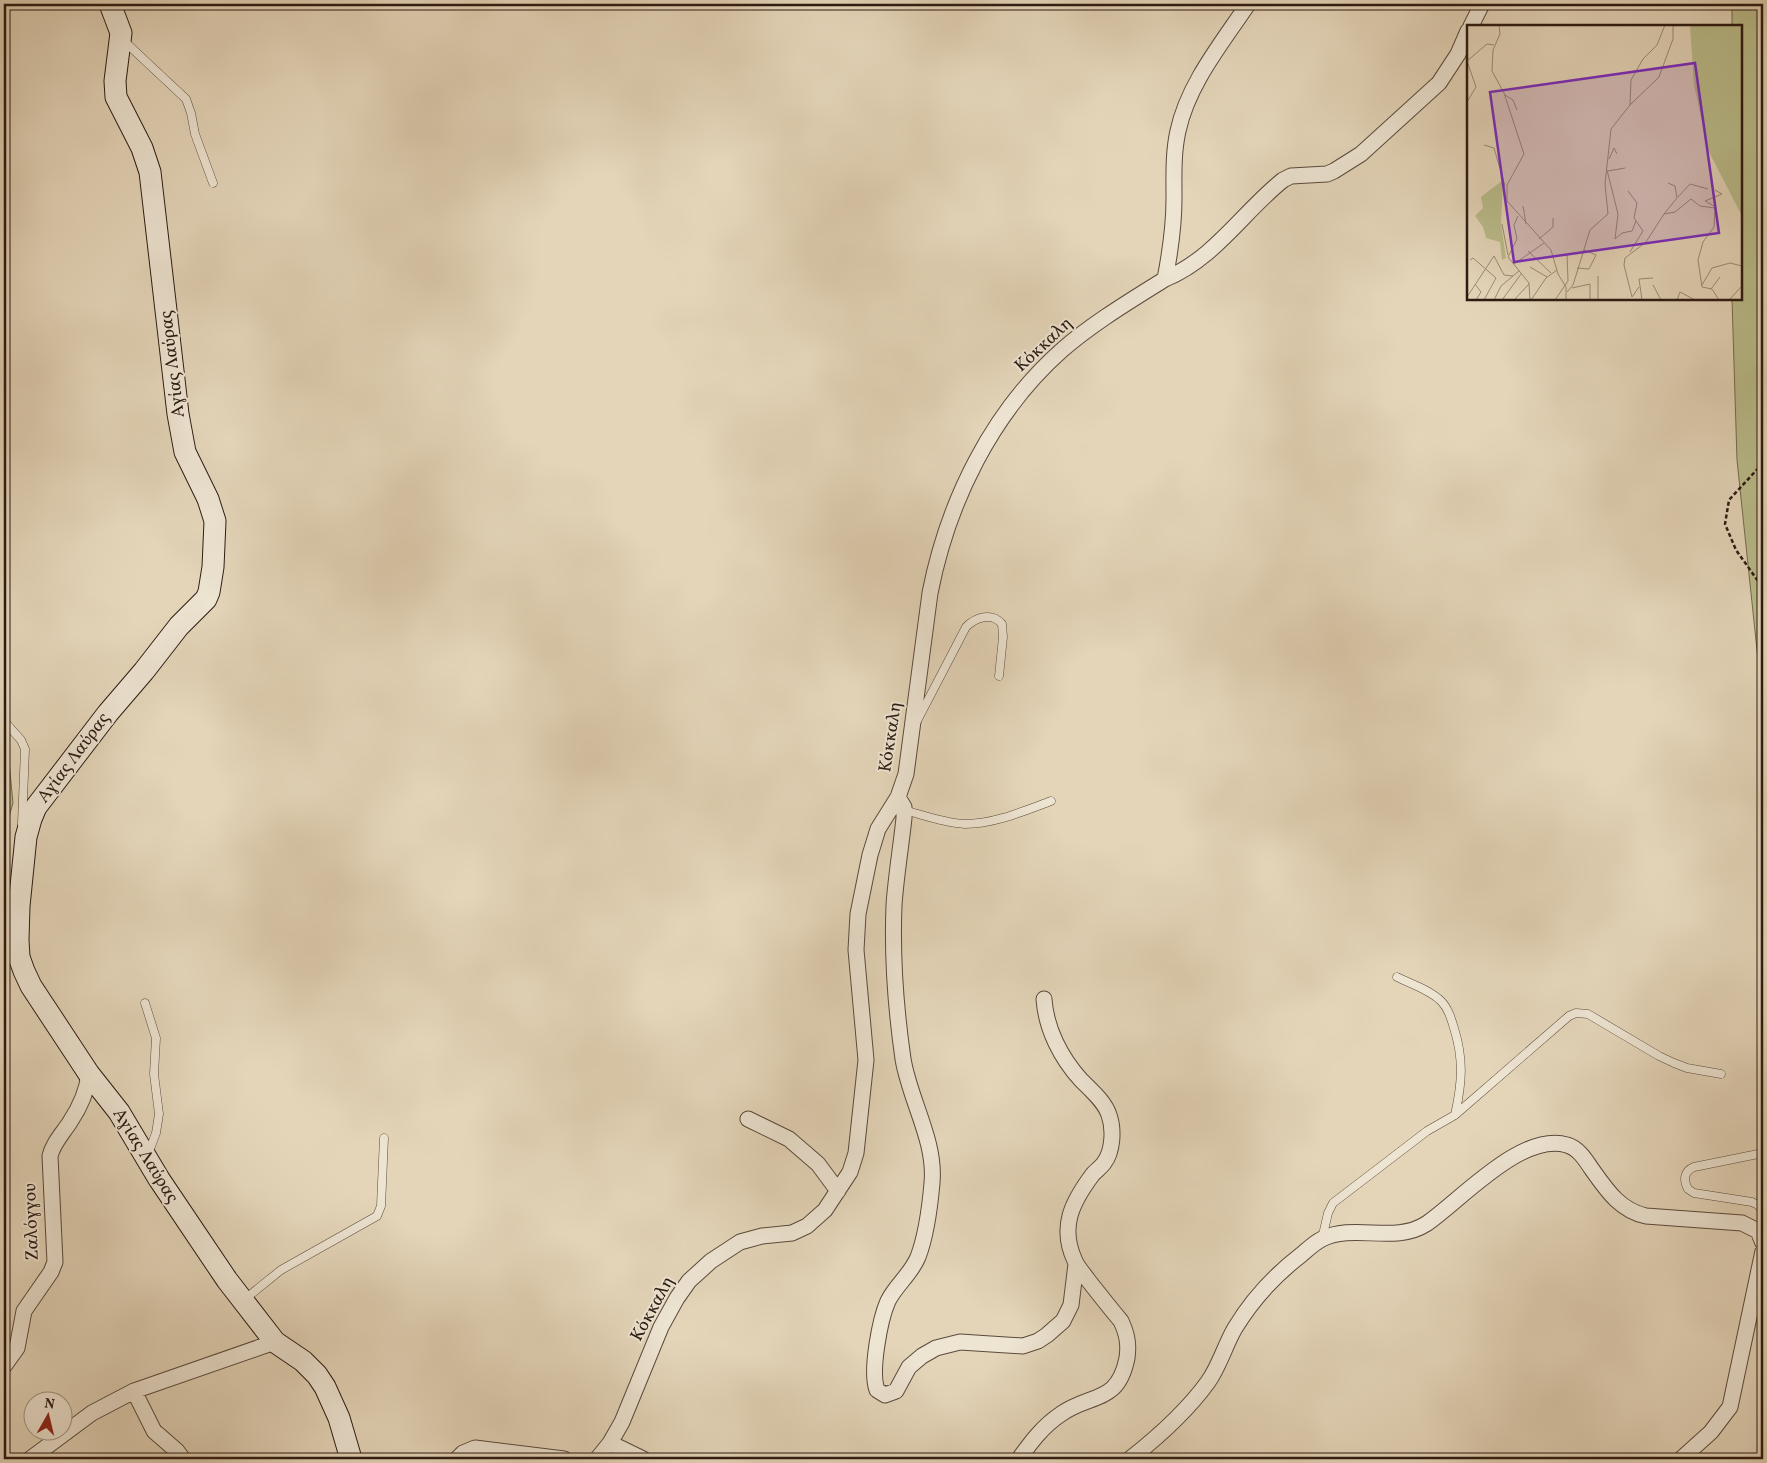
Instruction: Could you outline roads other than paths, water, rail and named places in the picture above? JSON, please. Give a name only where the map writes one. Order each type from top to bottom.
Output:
[{"type":"street","name":"Αγίας Λαύρας","points":[[110,4],[120,26],[121,39],[115,90],[123,113],[142,148],[150,172],[178,414],[185,452],[212,509],[214,521],[213,566],[211,585],[206,599],[173,632],[144,671],[51,785],[36,807],[26,838],[19,906],[19,957],[31,986],[89,1074],[119,1112],[204,1248],[275,1342],[303,1361],[325,1387],[339,1418],[350,1459]]},
{"type":"street","points":[[1165,279],[1173,222],[1175,149],[1180,121],[1193,89],[1248,4]]},
{"type":"street","points":[[1472,25],[1482,4]]},
{"type":"street","name":"Κόκκαλη","points":[[597,1459],[610,1443],[626,1413],[661,1327],[689,1280],[711,1261],[740,1242],[762,1236],[792,1233],[807,1226],[825,1210],[850,1172],[856,1153],[866,1052],[856,950],[858,914],[870,855],[878,829],[901,804],[935,569],[955,507],[979,456],[1014,401],[1061,351],[1081,334],[1126,303],[1165,279],[1182,272],[1211,249],[1283,180],[1291,176],[1327,174],[1361,154],[1439,84],[1450,68],[1467,33]]},
{"type":"street","points":[[901,804],[894,905],[898,1004],[907,1081],[928,1144],[932,1165],[932,1183],[925,1230],[918,1257],[889,1300],[882,1319],[875,1365],[877,1390],[885,1395],[894,1392],[898,1389],[909,1367],[915,1361],[928,1352],[947,1344],[960,1342],[1023,1346],[1038,1341],[1056,1328],[1068,1314],[1073,1296],[1076,1264]]},
{"type":"street","points":[[1018,1459],[1049,1423],[1072,1407],[1096,1399],[1117,1385],[1124,1371],[1128,1345],[1126,1332],[1076,1264],[1068,1241],[1069,1218],[1076,1199],[1094,1173],[1104,1163],[1109,1153],[1112,1139],[1109,1115],[1060,1050],[1047,1018],[1044,999]]},
{"type":"street","name":"Ζαλόγγου","points":[[4,1366],[16,1348],[24,1311],[51,1272],[55,1262],[50,1156],[54,1145],[80,1105],[87,1087],[89,1074]]},
{"type":"street","points":[[748,1118],[790,1139],[818,1164],[838,1191]]},
{"type":"street","points":[[1130,1459],[1169,1426],[1200,1392],[1216,1368],[1234,1329],[1260,1294],[1299,1256],[1322,1239],[1348,1233],[1402,1232],[1418,1228],[1514,1156],[1532,1148],[1556,1143],[1575,1148],[1583,1156],[1613,1198],[1634,1214],[1742,1223],[1761,1233]]},
{"type":"street","points":[[1681,1459],[1711,1432],[1730,1407],[1763,1251]]},
{"type":"street","points":[[30,1459],[92,1413],[134,1391],[275,1342]]},
{"type":"street","points":[[134,1391],[154,1431],[177,1451],[183,1459]]},
{"type":"street","points":[[610,1443],[643,1459]]},
{"type":"street","points":[[457,1459],[463,1453],[475,1448],[564,1459]]},
{"type":"lane","points":[[121,39],[186,99],[195,134],[213,182]]},
{"type":"lane","points":[[913,723],[916,722],[922,712],[966,627],[973,620],[979,618],[996,619],[1002,624],[1003,637],[999,676]]},
{"type":"lane","points":[[4,721],[21,740],[25,749],[21,813],[26,838]]},
{"type":"lane","points":[[901,804],[950,822],[967,824],[1006,818],[1051,801]]},
{"type":"lane","points":[[1398,977],[1440,1000],[1451,1016],[1461,1054],[1462,1073],[1461,1089],[1455,1115]]},
{"type":"lane","points":[[145,1003],[156,1038],[154,1074],[159,1114],[156,1134],[147,1157]]},
{"type":"lane","points":[[1322,1239],[1328,1213],[1333,1203],[1427,1131],[1455,1115],[1569,1016],[1576,1013],[1583,1012],[1595,1016],[1659,1056],[1674,1063],[1687,1068],[1721,1074]]},
{"type":"lane","points":[[243,1300],[281,1270],[377,1216],[382,1206],[384,1138]]},
{"type":"lane","points":[[1763,1152],[1688,1169],[1685,1179],[1688,1189],[1694,1193],[1752,1202],[1758,1205],[1763,1212]]}]
